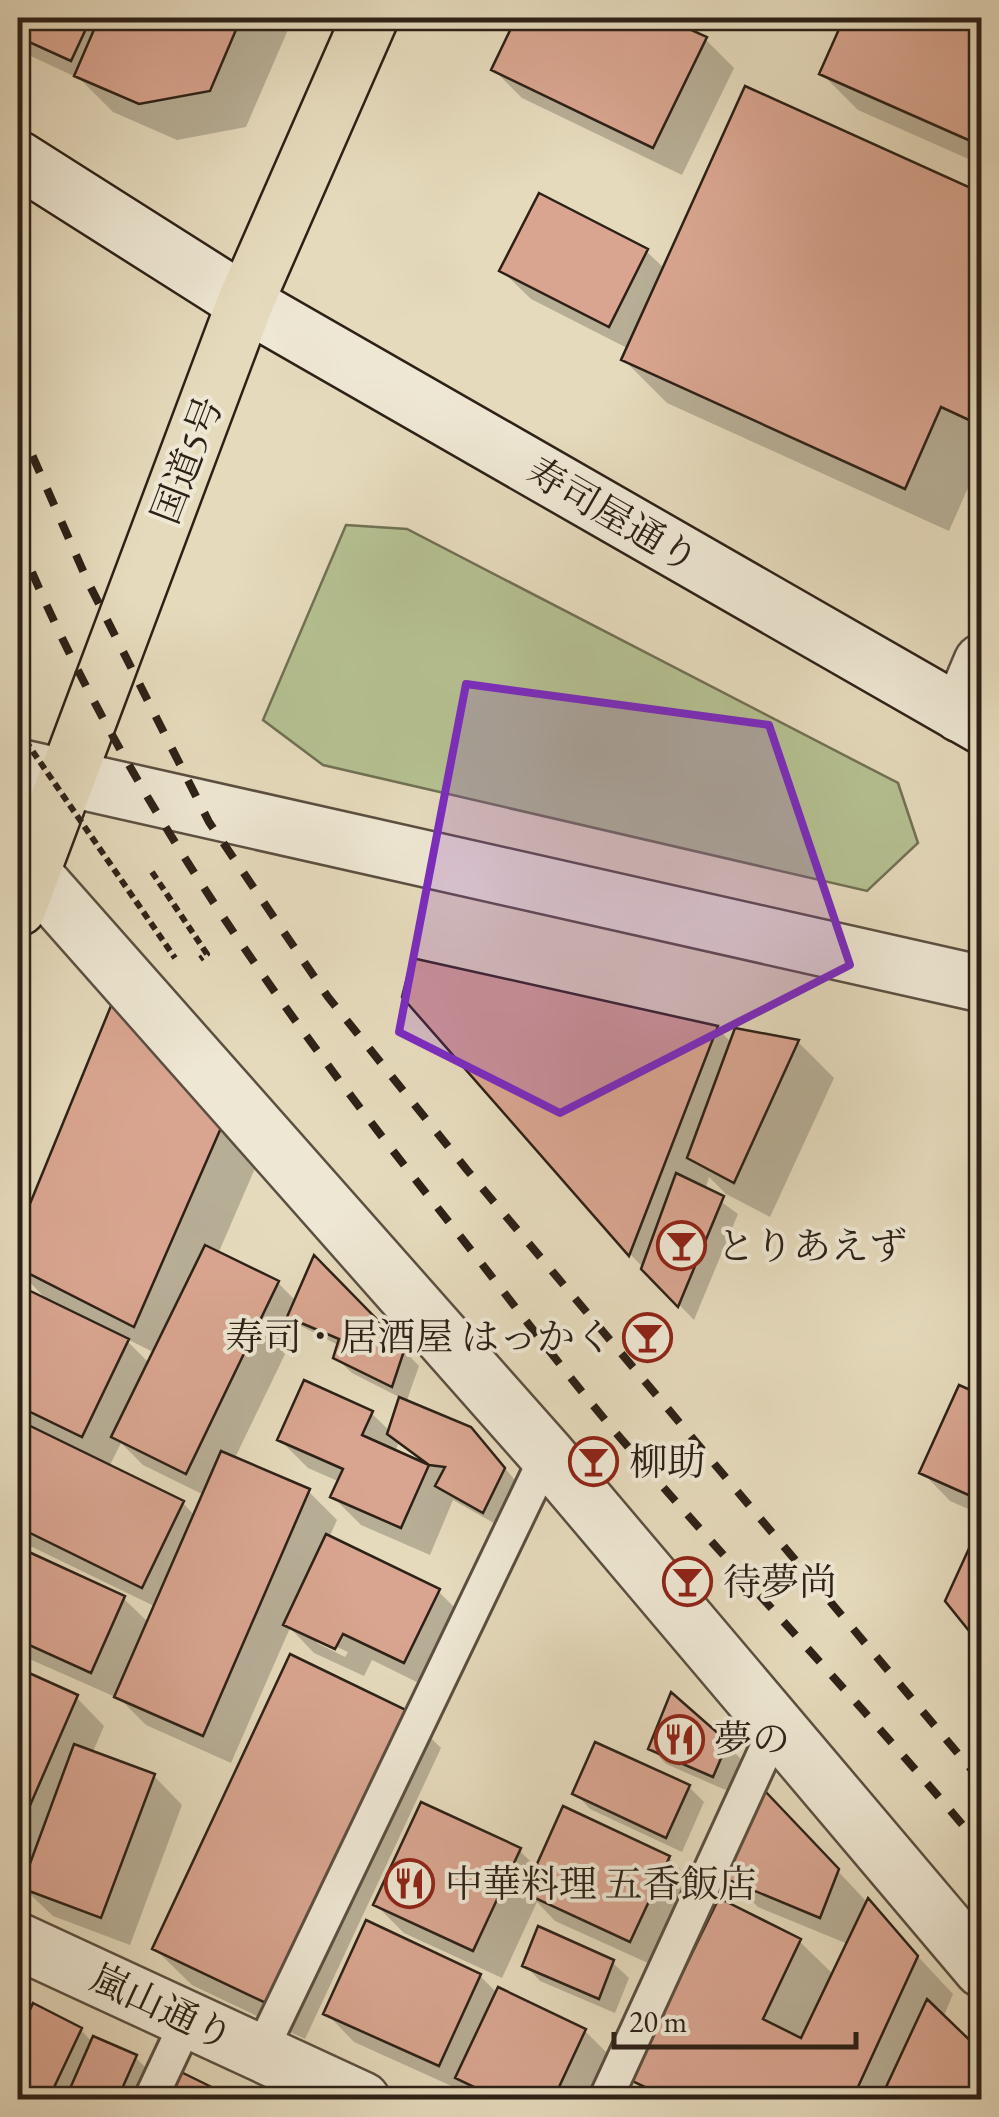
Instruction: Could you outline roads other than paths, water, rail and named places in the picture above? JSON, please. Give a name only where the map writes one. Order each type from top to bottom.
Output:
[{"type":"highway","name":"国道5号","points":[[25,891],[43,771],[370,18]]},
{"type":"street","name":"寿司屋通り","points":[[18,159],[245,303],[971,720]]},
{"type":"street","points":[[971,720],[982,662]]},
{"type":"street","points":[[43,771],[982,984]]},
{"type":"street","points":[[25,891],[546,1455],[982,1969]]},
{"type":"street","name":"嵐山通り","points":[[18,1940],[362,2100]]},
{"type":"lane","points":[[260,2052],[546,1455]]},
{"type":"lane","points":[[604,2100],[777,1726]]},
{"type":"lane","points":[[150,2100],[188,2019]]},
{"type":"railway","points":[[18,423],[88,582],[209,822],[328,997],[467,1170],[982,1782]]},
{"type":"railway","points":[[18,539],[60,634],[159,816],[214,903],[333,1072],[607,1422],[982,1848]]},
{"type":"place","name":"とりあえず","points":[[682,1246]]},
{"type":"place","name":"寿司・居酒屋 はっかく","points":[[648,1337]]},
{"type":"place","name":"柳助","points":[[594,1462]]},
{"type":"place","name":"待夢尚","points":[[688,1582]]},
{"type":"place","name":"夢の","points":[[679,1739]]},
{"type":"place","name":"中華料理 五香飯店","points":[[410,1884]]}]
